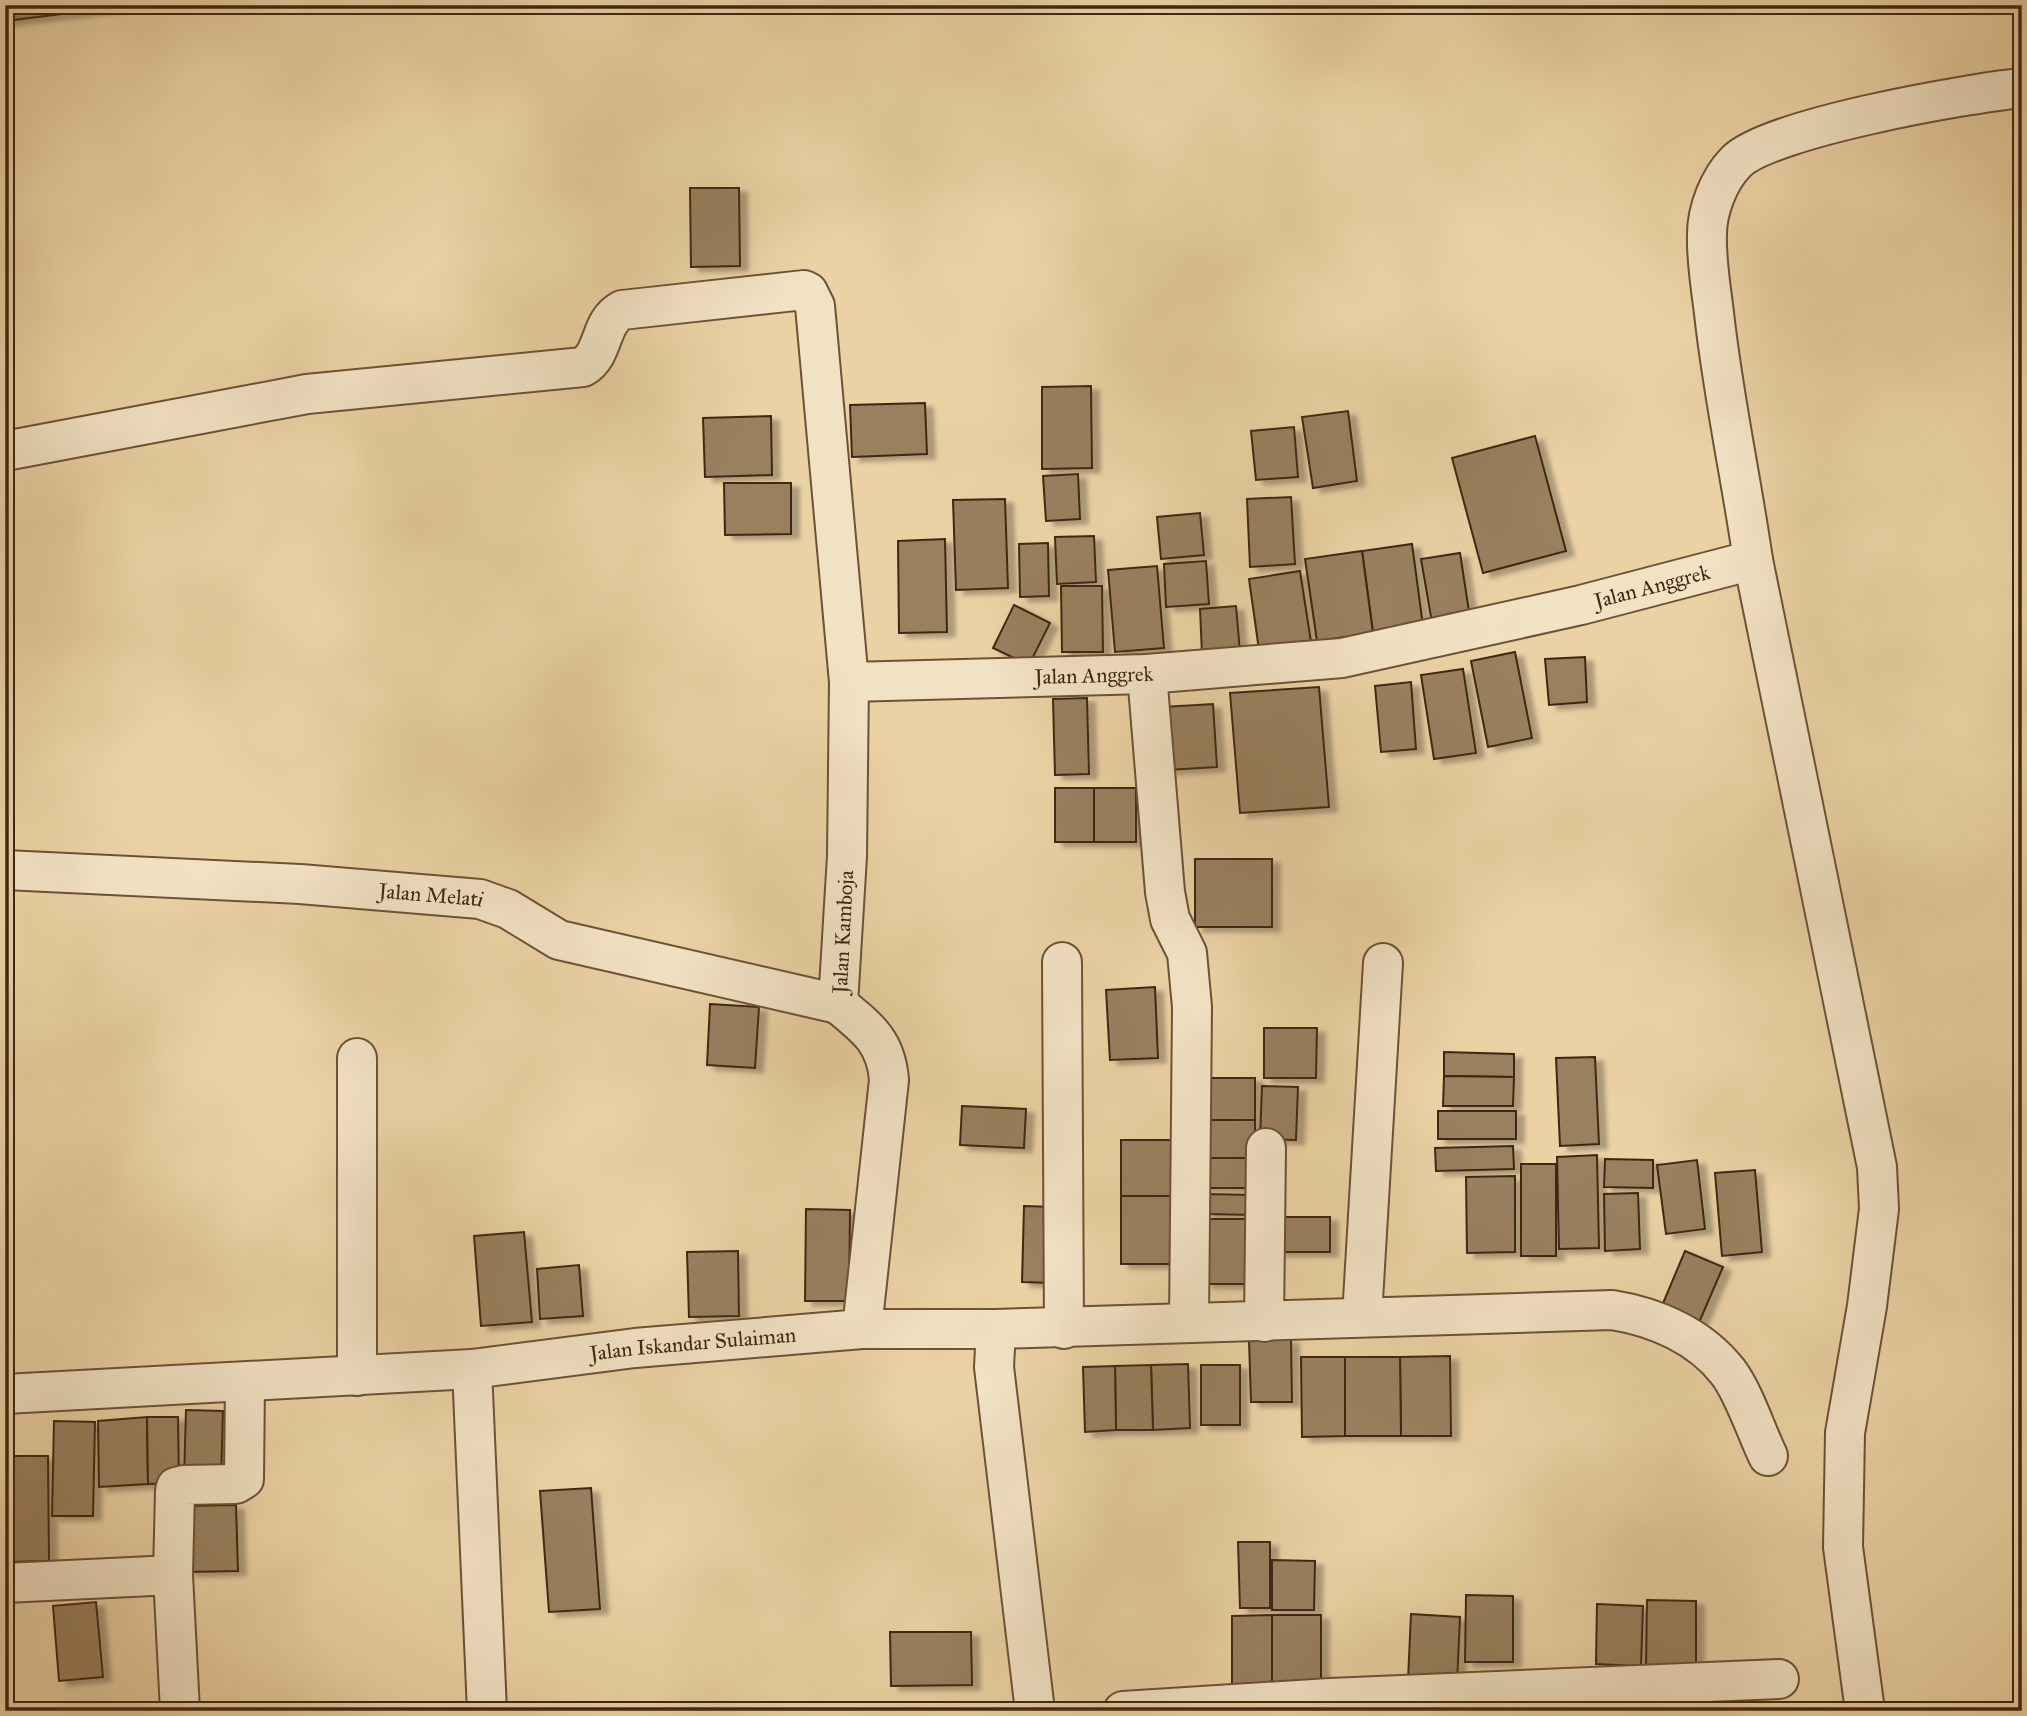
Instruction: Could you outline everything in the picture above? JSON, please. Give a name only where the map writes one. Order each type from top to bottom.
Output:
[{"type":"street","points":[[1865,1711],[1843,1547],[1845,1433],[1867,1306],[1879,1209],[1877,1167],[1721,386],[1706,233],[1715,197],[1726,173],[1738,159],[1783,137],[1890,110],[2022,88]]},
{"type":"street","name":"Jalan Kamboja","points":[[5,451],[307,394],[583,367],[596,354],[610,317],[622,310],[804,290],[813,297],[849,682],[847,856],[838,1004],[864,1026],[884,1049],[888,1072],[862,1329]]},
{"type":"street","name":"Jalan Anggrek","points":[[849,682],[1147,674],[1342,658],[1581,605],[1754,560]]},
{"type":"street","points":[[1147,674],[1165,892],[1170,919],[1187,953],[1192,1007],[1189,1322]]},
{"type":"street","name":"Jalan Melati","points":[[5,870],[300,884],[480,899],[508,909],[559,940],[838,1004]]},
{"type":"street","points":[[1062,962],[1064,1329]]},
{"type":"street","points":[[1362,1317],[1383,963]]},
{"type":"street","points":[[357,1058],[357,1376]]},
{"type":"street","points":[[1264,1322],[1266,1148]]},
{"type":"street","name":"Jalan Iskandar Sulaiman","points":[[5,1394],[472,1369],[635,1348],[862,1329],[1064,1329],[1189,1322],[1264,1322],[1612,1310],[1643,1315],[1674,1328],[1709,1352],[1730,1374],[1768,1455]]},
{"type":"street","points":[[996,1329],[994,1367],[1035,1711]]},
{"type":"street","points":[[472,1369],[487,1711]]},
{"type":"street","points":[[180,1711],[173,1575],[176,1487],[236,1484],[244,1479],[245,1382]]},
{"type":"street","points":[[5,1583],[173,1575]]},
{"type":"street","points":[[1124,1711],[1568,1700],[1779,1679]]},
{"type":"building","points":[[5,5],[134,5],[5,21]]},
{"type":"building","points":[[690,188],[739,188],[740,266],[691,267]]},
{"type":"building","points":[[1091,386],[1092,468],[1042,469],[1042,387]]},
{"type":"building","points":[[925,403],[927,454],[852,457],[850,405]]},
{"type":"building","points":[[1348,411],[1357,481],[1313,488],[1302,417]]},
{"type":"building","points":[[771,416],[772,475],[705,477],[703,418]]},
{"type":"building","points":[[1294,427],[1298,477],[1256,480],[1251,431]]},
{"type":"building","points":[[1535,436],[1566,551],[1483,573],[1452,458]]},
{"type":"building","points":[[1078,474],[1080,519],[1046,521],[1043,476]]},
{"type":"building","points":[[724,483],[791,483],[791,534],[725,535]]},
{"type":"building","points":[[1291,497],[1295,564],[1250,567],[1247,499]]},
{"type":"building","points":[[1005,499],[1008,588],[956,590],[953,500]]},
{"type":"building","points":[[1200,513],[1204,555],[1161,559],[1157,517]]},
{"type":"building","points":[[1094,536],[1096,582],[1057,584],[1055,537]]},
{"type":"building","points":[[945,539],[947,632],[899,633],[898,541]]},
{"type":"building","points":[[1048,543],[1049,596],[1020,597],[1019,544]]},
{"type":"building","points":[[1412,544],[1423,626],[1373,633],[1362,551]]},
{"type":"building","points":[[1362,551],[1373,633],[1317,641],[1305,559]]},
{"type":"building","points":[[1460,553],[1470,618],[1432,623],[1421,559]]},
{"type":"building","points":[[1206,561],[1209,604],[1166,607],[1164,564]]},
{"type":"building","points":[[1157,566],[1164,648],[1115,652],[1108,570]]},
{"type":"building","points":[[1300,571],[1311,642],[1259,650],[1249,579]]},
{"type":"building","points":[[1061,586],[1102,586],[1103,652],[1062,652]]},
{"type":"building","points":[[1014,605],[1050,623],[1029,665],[993,648]]},
{"type":"building","points":[[1236,606],[1240,652],[1202,654],[1200,609]]},
{"type":"building","points":[[1515,652],[1532,738],[1488,747],[1471,661]]},
{"type":"building","points":[[1585,657],[1587,702],[1549,705],[1545,659]]},
{"type":"building","points":[[1463,669],[1476,753],[1434,759],[1421,675]]},
{"type":"building","points":[[1411,682],[1416,749],[1381,752],[1375,686]]},
{"type":"building","points":[[1319,687],[1329,807],[1240,813],[1230,693]]},
{"type":"building","points":[[1087,698],[1089,774],[1055,775],[1053,699]]},
{"type":"building","points":[[1213,704],[1217,767],[1167,770],[1163,707]]},
{"type":"building","points":[[1055,788],[1094,788],[1094,842],[1055,842]]},
{"type":"building","points":[[1094,788],[1136,788],[1136,842],[1094,842]]},
{"type":"building","points":[[1195,859],[1272,859],[1272,927],[1195,927]]},
{"type":"building","points":[[1155,987],[1158,1058],[1110,1060],[1106,990]]},
{"type":"building","points":[[710,1004],[759,1007],[755,1068],[707,1065]]},
{"type":"building","points":[[1264,1028],[1317,1028],[1316,1078],[1264,1078]]},
{"type":"building","points":[[1444,1052],[1514,1054],[1514,1077],[1444,1076]]},
{"type":"building","points":[[1595,1057],[1599,1144],[1560,1146],[1556,1058]]},
{"type":"building","points":[[1444,1076],[1514,1077],[1513,1106],[1443,1106]]},
{"type":"building","points":[[1202,1078],[1255,1078],[1255,1120],[1202,1120]]},
{"type":"building","points":[[1262,1086],[1298,1087],[1296,1140],[1260,1139]]},
{"type":"building","points":[[962,1106],[1026,1109],[1024,1148],[960,1145]]},
{"type":"building","points":[[1438,1111],[1516,1111],[1516,1139],[1438,1139]]},
{"type":"building","points":[[1202,1120],[1255,1120],[1255,1158],[1202,1158]]},
{"type":"building","points":[[1121,1140],[1173,1140],[1173,1196],[1121,1196]]},
{"type":"building","points":[[1513,1146],[1514,1169],[1436,1171],[1435,1148]]},
{"type":"building","points":[[1597,1155],[1599,1248],[1559,1249],[1557,1157]]},
{"type":"building","points":[[1202,1158],[1255,1158],[1255,1188],[1202,1188]]},
{"type":"building","points":[[1605,1159],[1653,1160],[1653,1188],[1604,1187]]},
{"type":"building","points":[[1697,1160],[1705,1229],[1666,1234],[1657,1165]]},
{"type":"building","points":[[1521,1164],[1556,1164],[1556,1256],[1521,1256]]},
{"type":"building","points":[[1755,1170],[1762,1252],[1722,1256],[1715,1173]]},
{"type":"building","points":[[1515,1176],[1515,1252],[1467,1253],[1466,1177]]},
{"type":"building","points":[[1638,1193],[1640,1249],[1605,1251],[1604,1194]]},
{"type":"building","points":[[1205,1194],[1255,1195],[1254,1215],[1205,1214]]},
{"type":"building","points":[[1121,1196],[1173,1196],[1173,1264],[1121,1264]]},
{"type":"building","points":[[1024,1206],[1055,1207],[1053,1283],[1022,1282]]},
{"type":"building","points":[[806,1209],[850,1210],[849,1301],[805,1301]]},
{"type":"building","points":[[1279,1217],[1330,1217],[1330,1252],[1278,1252]]},
{"type":"building","points":[[1206,1219],[1255,1219],[1254,1284],[1205,1284]]},
{"type":"building","points":[[524,1232],[532,1322],[481,1326],[474,1236]]},
{"type":"building","points":[[738,1251],[739,1316],[689,1317],[687,1252]]},
{"type":"building","points":[[1685,1251],[1723,1267],[1698,1325],[1661,1308]]},
{"type":"building","points":[[579,1265],[583,1316],[540,1319],[537,1269]]},
{"type":"building","points":[[1291,1339],[1292,1402],[1251,1402],[1249,1340]]},
{"type":"building","points":[[1450,1356],[1451,1436],[1401,1436],[1400,1357]]},
{"type":"building","points":[[1301,1357],[1345,1357],[1345,1436],[1302,1437]]},
{"type":"building","points":[[1345,1357],[1400,1357],[1401,1436],[1345,1436]]},
{"type":"building","points":[[1188,1364],[1190,1428],[1153,1430],[1151,1365]]},
{"type":"building","points":[[1151,1365],[1153,1430],[1116,1430],[1115,1366]]},
{"type":"building","points":[[1201,1365],[1240,1365],[1240,1425],[1201,1425]]},
{"type":"building","points":[[1115,1366],[1116,1430],[1085,1432],[1083,1367]]},
{"type":"building","points":[[186,1410],[223,1411],[221,1480],[184,1479]]},
{"type":"building","points":[[147,1417],[148,1484],[99,1487],[98,1421]]},
{"type":"building","points":[[147,1417],[178,1417],[179,1483],[148,1484]]},
{"type":"building","points":[[54,1421],[95,1422],[93,1516],[52,1516]]},
{"type":"building","points":[[5,1456],[48,1456],[49,1561],[5,1562]]},
{"type":"building","points":[[591,1488],[600,1609],[549,1612],[540,1491]]},
{"type":"building","points":[[236,1505],[238,1571],[187,1572],[185,1506]]},
{"type":"building","points":[[1238,1542],[1270,1542],[1270,1608],[1240,1608]]},
{"type":"building","points":[[1272,1560],[1315,1561],[1314,1610],[1272,1610]]},
{"type":"building","points":[[1466,1595],[1513,1596],[1513,1662],[1465,1662]]},
{"type":"building","points":[[1647,1600],[1696,1601],[1696,1667],[1646,1666]]},
{"type":"building","points":[[96,1602],[103,1677],[59,1681],[53,1606]]},
{"type":"building","points":[[1597,1604],[1643,1606],[1641,1666],[1596,1664]]},
{"type":"building","points":[[1411,1614],[1460,1617],[1457,1683],[1408,1680]]},
{"type":"building","points":[[1272,1615],[1272,1685],[1232,1686],[1232,1616]]},
{"type":"building","points":[[1272,1615],[1321,1615],[1321,1685],[1272,1685]]},
{"type":"building","points":[[890,1632],[971,1632],[972,1685],[891,1686]]},
{"type":"building","points":[[978,1703],[979,1711],[918,1711]]}]
